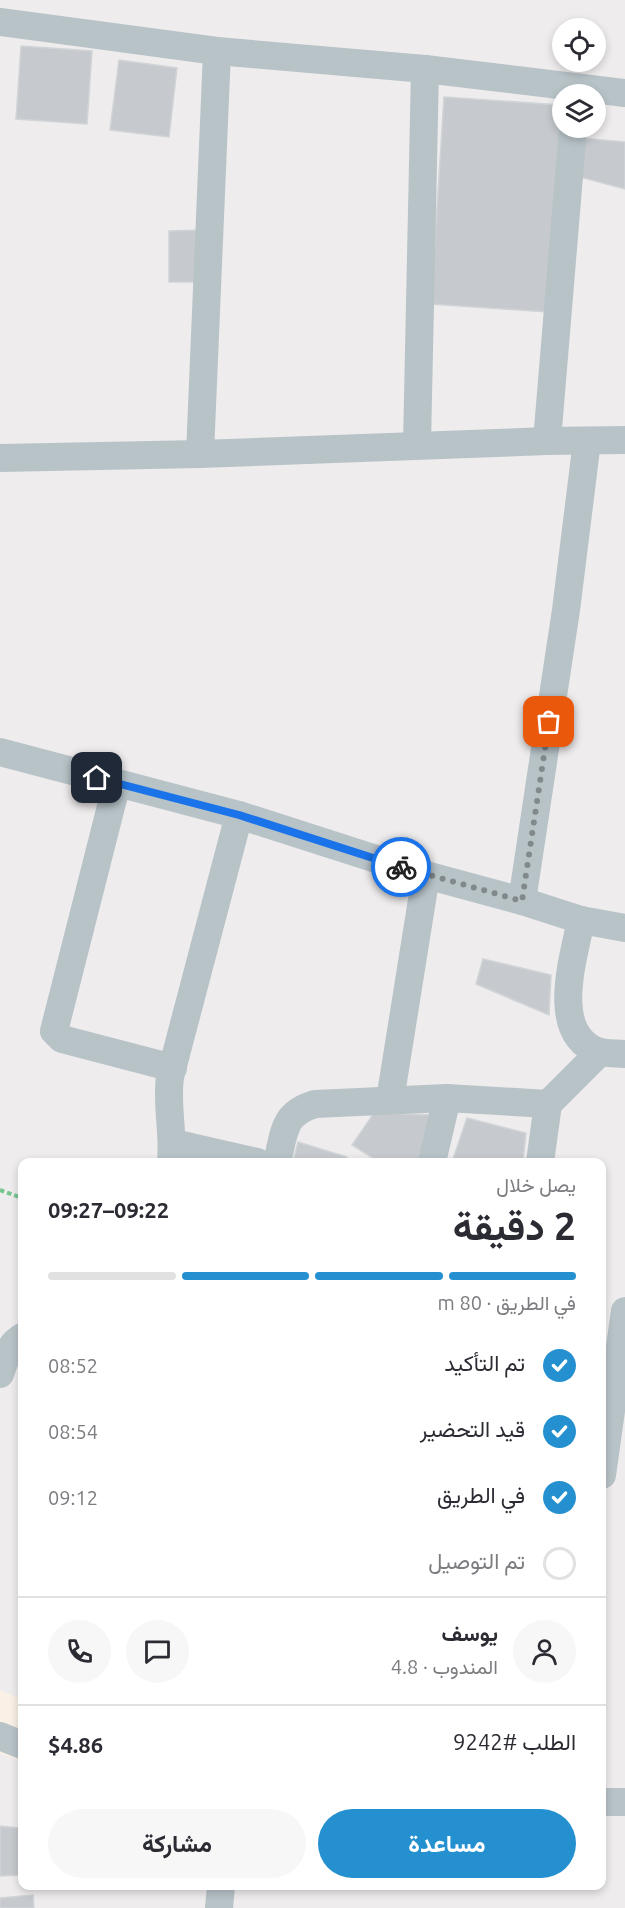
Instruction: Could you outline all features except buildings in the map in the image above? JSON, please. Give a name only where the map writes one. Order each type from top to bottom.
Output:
[{"type":"street","points":[[0,22],[217,51],[425,69],[552,88]]},
{"type":"street","points":[[200,454],[217,51]]},
{"type":"street","points":[[417,445],[425,69]]},
{"type":"street","points":[[606,92],[625,93]]},
{"type":"street","points":[[547,441],[572,138]]},
{"type":"street","points":[[0,458],[200,454],[547,441],[625,441]]},
{"type":"street","points":[[522,901],[566,610],[587,441]]},
{"type":"street","points":[[0,752],[239,815],[426,875],[581,920],[625,928]]},
{"type":"street","points":[[117,783],[54,1031],[62,1039],[173,1068]]},
{"type":"street","points":[[219,1158],[172,1153],[168,1091],[239,815]]},
{"type":"street","points":[[390,1100],[426,875]]},
{"type":"street","points":[[581,920],[567,1000],[576,1034],[586,1045],[612,1053]]},
{"type":"street","points":[[278,1158],[288,1121],[293,1114],[315,1104],[447,1098],[548,1104],[612,1053]]},
{"type":"street","points":[[433,1158],[447,1098]]},
{"type":"street","points":[[541,1158],[548,1104]]},
{"type":"street","points":[[606,1446],[625,1311]]},
{"type":"street","points":[[0,1374],[9,1350],[18,1339]]},
{"type":"street","points":[[0,1736],[18,1743]]},
{"type":"street","points":[[606,1802],[625,1802]]},
{"type":"street","points":[[219,1908],[221,1890]]},
{"type":"path","points":[[0,1190],[18,1197]]},
{"type":"shaded area","points":[[0,1690],[18,1698],[18,1760],[0,1754]]},
{"type":"way so far","points":[[401,867],[522,901],[549,722]]},
{"type":"route","points":[[97,778],[239,815],[401,867]]}]
